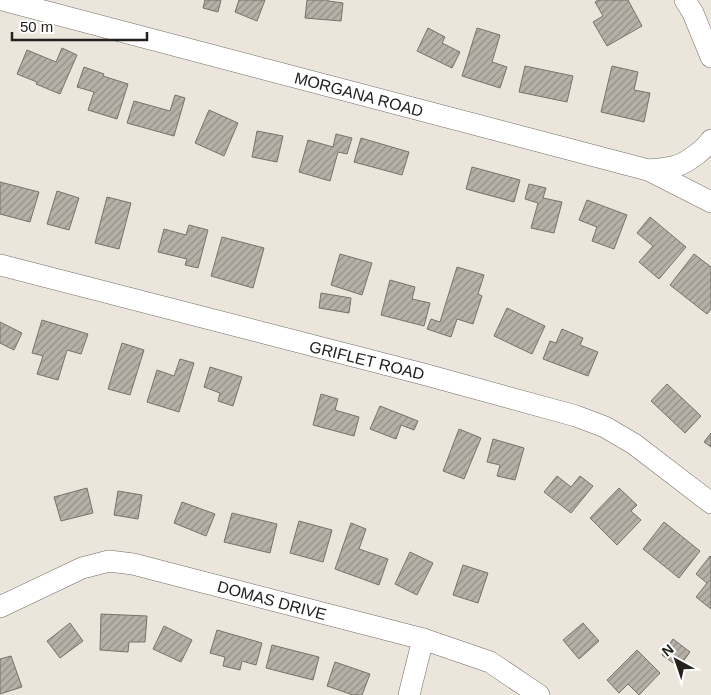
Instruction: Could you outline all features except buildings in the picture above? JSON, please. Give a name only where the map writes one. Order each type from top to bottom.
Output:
[{"type":"street","name":"MORGANA ROAD","points":[[2,0],[648,170],[711,202]]},
{"type":"street","points":[[685,0],[693,13],[711,57]]},
{"type":"street","points":[[648,170],[677,166],[693,157],[711,140]]},
{"type":"street","name":"GRIFLET ROAD","points":[[0,265],[576,416],[605,427],[634,444],[711,503]]},
{"type":"street","name":"DOMAS DRIVE","points":[[0,607],[82,568],[109,561],[133,564],[423,639],[490,662],[539,695]]},
{"type":"street","points":[[409,695],[423,639]]}]
